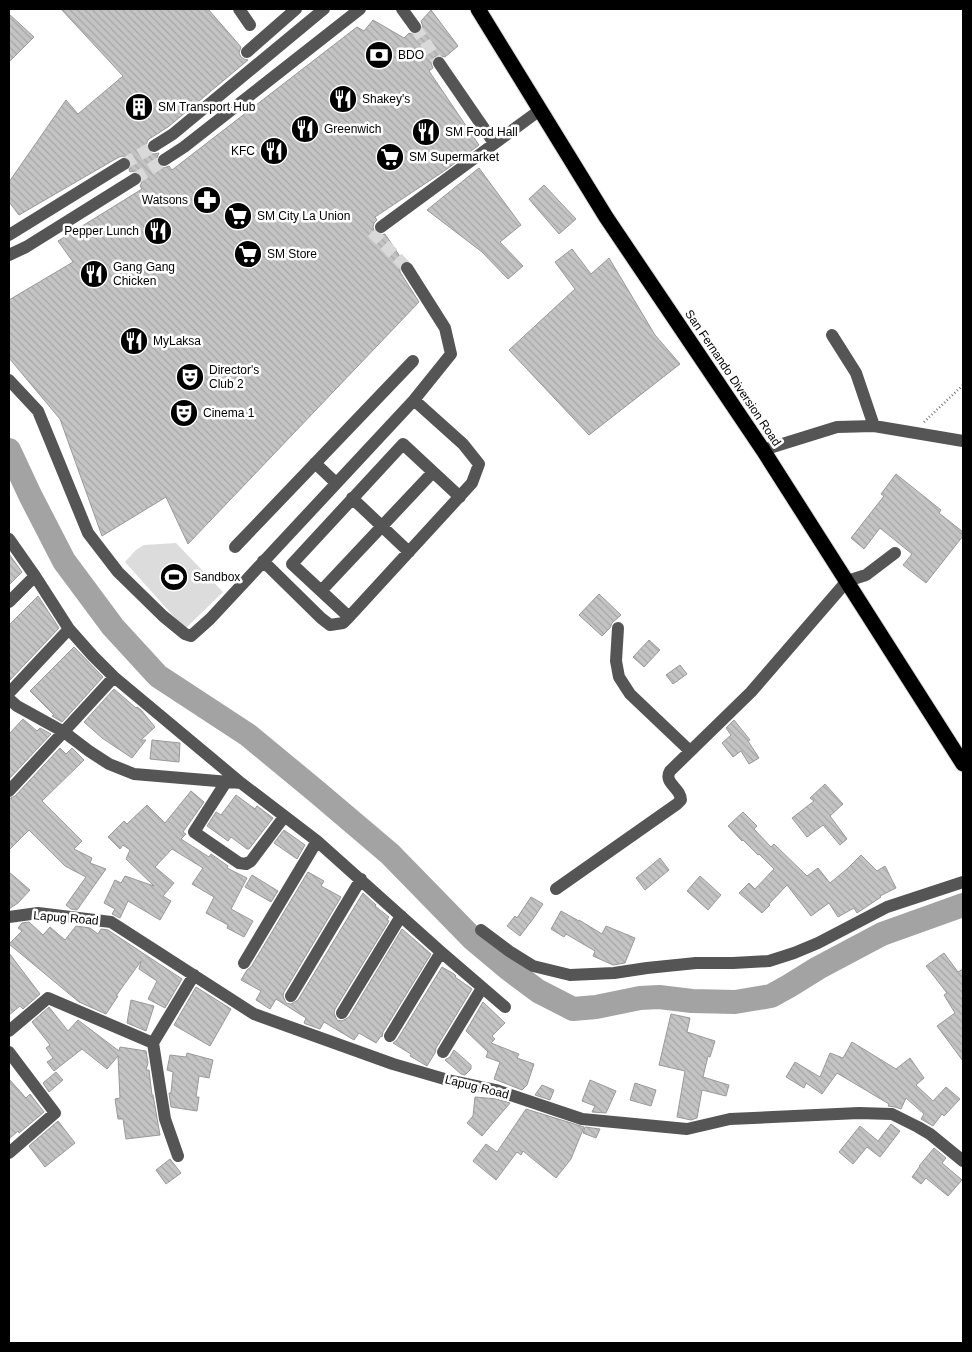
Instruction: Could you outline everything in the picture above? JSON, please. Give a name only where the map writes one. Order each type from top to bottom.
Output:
[{"type":"highway","name":"San Fernando Diversion Road","points":[[478,9],[606,217],[763,450],[963,764]]},
{"type":"street","points":[[239,9],[250,25]]},
{"type":"street","points":[[247,52],[296,9]]},
{"type":"street","points":[[154,146],[173,134],[324,9]]},
{"type":"street","points":[[164,160],[184,148],[360,9]]},
{"type":"street","points":[[402,9],[415,27]]},
{"type":"street","points":[[439,62],[494,143]]},
{"type":"street","points":[[381,227],[540,110]]},
{"type":"street","points":[[26,247],[10,233],[124,164]]},
{"type":"street","points":[[9,255],[26,247],[135,179]]},
{"type":"street","points":[[9,380],[38,411],[88,534],[118,572],[163,616],[185,634],[191,636],[210,619],[414,400],[451,354],[445,328],[407,268]]},
{"type":"street","points":[[832,335],[856,373],[874,426]]},
{"type":"street","points":[[235,547],[413,361]]},
{"type":"street","points":[[263,561],[330,625],[343,623],[349,617],[472,483],[479,464],[463,444],[414,400]]},
{"type":"street","points":[[763,450],[837,427],[874,426],[963,441]]},
{"type":"street","points":[[349,617],[292,564],[352,498],[403,444],[460,497]]},
{"type":"street","points":[[315,463],[336,483]]},
{"type":"street","points":[[322,591],[433,472]]},
{"type":"street","points":[[352,498],[409,552]]},
{"type":"street","points":[[9,539],[70,629],[114,677],[241,783],[317,841],[505,1007]]},
{"type":"street","points":[[556,889],[677,804],[681,800],[681,794],[668,779],[667,775],[670,771],[751,692],[847,581],[866,575],[895,553]]},
{"type":"street","points":[[9,602],[35,576]]},
{"type":"street","points":[[618,628],[616,661],[619,677],[630,694],[690,751]]},
{"type":"street","points":[[9,692],[70,629]]},
{"type":"street","points":[[9,791],[114,677]]},
{"type":"street","points":[[12,707],[64,732],[109,764],[134,774],[241,783]]},
{"type":"street","points":[[226,782],[194,832],[239,863],[246,864],[251,861],[284,816]]},
{"type":"street","points":[[244,963],[317,841]]},
{"type":"street","points":[[290,996],[361,879]]},
{"type":"street","points":[[481,930],[533,966],[570,976],[614,973],[696,963],[769,961],[818,943],[887,907],[963,882]]},
{"type":"street","name":"Lapug Road","points":[[9,917],[38,913],[111,922],[254,1014],[393,1064],[448,1080],[496,1090],[582,1119],[687,1129],[730,1119],[859,1113],[892,1114],[930,1134],[963,1161]]},
{"type":"street","points":[[342,1013],[401,916]]},
{"type":"street","points":[[390,1036],[441,952]]},
{"type":"street","points":[[178,1156],[165,1119],[153,1043],[194,975]]},
{"type":"street","points":[[443,1052],[482,988]]},
{"type":"street","points":[[9,1031],[48,998],[153,1043]]},
{"type":"street","points":[[9,1052],[56,1113],[9,1153]]},
{"type":"path","points":[[914,432],[963,384]]},
{"type":"shaded area","name":"Sandbox","points":[[176,543],[223,592],[185,629],[125,562],[136,550],[144,545]]},
{"type":"building","points":[[61,9],[208,9],[241,47],[239,53],[241,57],[248,60],[168,127],[147,142],[146,147],[150,153],[159,153],[156,160],[158,165],[164,168],[169,166],[172,170],[357,27],[364,31],[373,20],[404,38],[409,33],[415,35],[420,33],[423,27],[421,21],[431,10],[458,46],[445,57],[439,55],[434,57],[431,63],[433,68],[429,71],[479,145],[447,169],[375,217],[377,220],[373,227],[377,234],[385,234],[403,261],[400,265],[400,272],[419,302],[188,544],[166,497],[102,536],[60,419],[9,358],[9,300],[73,262],[58,241],[142,189],[140,186],[142,175],[135,171],[130,172],[131,160],[123,156],[19,215],[9,202],[9,182],[66,100],[78,114],[123,76]]},
{"type":"building","points":[[9,14],[34,37],[9,62]]},
{"type":"building","points":[[479,168],[521,225],[500,242],[523,266],[508,279],[482,252],[427,210]]},
{"type":"building","points":[[544,185],[576,219],[559,234],[529,199]]},
{"type":"building","points":[[572,249],[591,274],[609,258],[655,335],[680,364],[589,435],[509,350],[575,289],[555,262]]},
{"type":"building","points":[[896,474],[941,510],[939,513],[963,532],[963,536],[926,583],[903,565],[912,554],[880,528],[864,549],[851,538],[884,496],[881,494]]},
{"type":"building","points":[[9,554],[22,572],[9,585]]},
{"type":"building","points":[[599,594],[621,615],[602,636],[579,615]]},
{"type":"building","points":[[38,596],[59,628],[9,681],[9,625]]},
{"type":"building","points":[[649,640],[660,650],[644,667],[633,657]]},
{"type":"building","points":[[74,647],[103,677],[62,722],[52,716],[54,715],[30,691]]},
{"type":"building","points":[[680,665],[687,674],[673,684],[666,675]]},
{"type":"building","points":[[114,689],[141,710],[155,727],[141,740],[146,740],[132,758],[102,738],[84,722]]},
{"type":"building","points":[[23,719],[37,731],[40,728],[51,734],[9,779],[9,734]]},
{"type":"building","points":[[734,720],[750,740],[748,741],[759,758],[749,764],[741,751],[733,757],[722,743],[731,735],[726,728]]},
{"type":"building","points":[[152,740],[180,743],[179,762],[150,759]]},
{"type":"building","points":[[60,748],[66,754],[72,748],[84,760],[42,801],[82,841],[74,849],[92,858],[90,863],[106,869],[77,910],[71,909],[66,905],[86,877],[65,866],[29,830],[9,850],[9,799],[15,796]]},
{"type":"building","points":[[825,784],[843,804],[830,816],[847,839],[840,845],[823,825],[807,837],[792,818],[814,801],[810,798]]},
{"type":"building","points":[[191,791],[204,802],[183,832],[186,834],[181,839],[209,857],[211,854],[228,866],[227,868],[247,878],[231,909],[253,921],[244,937],[227,928],[228,925],[206,913],[214,897],[192,884],[203,868],[172,849],[155,867],[174,883],[163,896],[171,901],[160,920],[128,901],[120,918],[112,914],[115,909],[104,903],[115,880],[121,883],[125,876],[154,886],[126,859],[130,850],[123,845],[120,849],[108,837],[124,821],[127,824],[147,805],[165,823]]},
{"type":"building","points":[[236,795],[255,809],[257,806],[273,818],[249,849],[231,837],[228,841],[207,826],[216,812],[221,815]]},
{"type":"building","points":[[743,812],[757,826],[754,829],[771,847],[774,844],[807,876],[818,868],[830,883],[861,855],[877,871],[885,866],[896,888],[880,896],[857,913],[854,908],[838,917],[829,903],[811,916],[787,885],[762,913],[739,893],[749,883],[755,889],[774,869],[728,826]]},
{"type":"building","points":[[284,830],[305,845],[297,859],[274,843]]},
{"type":"building","points":[[660,858],[669,870],[645,890],[636,878]]},
{"type":"building","points":[[9,872],[30,890],[18,903],[9,909]]},
{"type":"building","points":[[308,872],[324,881],[321,886],[341,897],[284,992],[283,996],[286,1003],[291,1004],[298,1000],[363,893],[389,917],[387,920],[389,921],[335,1009],[334,1013],[337,1020],[342,1021],[349,1017],[402,929],[431,954],[383,1032],[382,1037],[376,1043],[359,1033],[354,1040],[324,1022],[320,1029],[306,1024],[304,1023],[306,1018],[276,999],[270,1009],[256,1000],[261,991],[241,980],[251,967]]},
{"type":"building","points":[[252,875],[278,891],[271,902],[245,887]]},
{"type":"building","points":[[700,876],[721,895],[708,910],[687,891]]},
{"type":"building","points":[[531,897],[543,904],[520,936],[507,926],[515,916],[517,918]]},
{"type":"building","points":[[561,911],[602,934],[606,926],[635,938],[625,963],[613,965],[593,956],[595,951],[566,934],[564,937],[551,929]]},
{"type":"building","points":[[29,922],[43,935],[50,927],[65,940],[76,926],[90,928],[98,934],[101,929],[108,930],[182,979],[165,1008],[148,999],[157,981],[139,969],[141,961],[116,996],[118,996],[106,1014],[79,1002],[9,944],[22,931],[18,928],[22,923]]},
{"type":"building","points":[[9,953],[40,994],[23,1009],[20,1006],[9,1015]]},
{"type":"building","points":[[944,953],[958,972],[963,969],[963,1061],[937,1026],[955,1013],[944,995],[947,993],[926,966]]},
{"type":"building","points":[[442,967],[472,989],[427,1066],[393,1043],[397,1040]]},
{"type":"building","points":[[196,987],[231,1009],[210,1046],[174,1025]]},
{"type":"building","points":[[131,1000],[154,1006],[146,1031],[127,1023]]},
{"type":"building","points":[[483,1002],[505,1023],[492,1036],[495,1039],[491,1043],[519,1054],[517,1058],[534,1064],[527,1085],[522,1090],[494,1079],[500,1062],[486,1057],[488,1052],[466,1031]]},
{"type":"building","points":[[49,1007],[68,1031],[78,1020],[119,1051],[120,1047],[146,1051],[148,1063],[146,1070],[149,1070],[160,1135],[126,1139],[123,1119],[118,1119],[115,1099],[120,1098],[118,1056],[107,1069],[82,1049],[54,1071],[47,1062],[53,1058],[46,1048],[50,1045],[32,1022]]},
{"type":"building","points":[[671,1014],[690,1018],[687,1032],[715,1041],[710,1057],[708,1056],[703,1077],[729,1085],[726,1096],[702,1090],[697,1118],[691,1120],[677,1117],[685,1071],[659,1065]]},
{"type":"building","points":[[852,1042],[896,1069],[910,1058],[924,1078],[916,1085],[933,1101],[946,1087],[960,1099],[944,1116],[942,1114],[933,1126],[921,1119],[924,1114],[906,1098],[901,1109],[888,1106],[889,1104],[837,1073],[822,1094],[806,1083],[804,1088],[786,1077],[795,1062],[820,1077],[830,1053],[843,1058]]},
{"type":"building","points":[[454,1050],[471,1065],[471,1069],[465,1075],[461,1074],[445,1060],[450,1057]]},
{"type":"building","points":[[187,1053],[213,1060],[209,1078],[199,1076],[196,1097],[199,1097],[197,1111],[171,1107],[169,1093],[171,1093],[173,1072],[167,1070],[170,1055],[186,1057]]},
{"type":"building","points":[[56,1072],[63,1080],[49,1092],[43,1083]]},
{"type":"building","points":[[9,1079],[26,1098],[30,1094],[44,1112],[9,1139]]},
{"type":"building","points":[[590,1080],[616,1091],[606,1113],[592,1112],[595,1106],[582,1101]]},
{"type":"building","points":[[635,1083],[656,1090],[651,1106],[630,1100]]},
{"type":"building","points":[[542,1085],[554,1090],[550,1100],[535,1095]]},
{"type":"building","points":[[475,1097],[497,1099],[510,1103],[482,1136],[467,1123],[473,1116]]},
{"type":"building","points":[[526,1109],[584,1127],[571,1159],[556,1178],[523,1151],[521,1155],[517,1152],[496,1180],[473,1161],[486,1144],[497,1152]]},
{"type":"building","points":[[58,1121],[75,1143],[45,1167],[29,1146]]},
{"type":"building","points":[[891,1124],[900,1131],[880,1157],[867,1147],[853,1164],[839,1152],[860,1126],[878,1141]]},
{"type":"building","points":[[585,1127],[600,1129],[596,1138],[583,1133]]},
{"type":"building","points":[[934,1148],[946,1158],[942,1163],[962,1180],[948,1196],[926,1178],[921,1184],[912,1177]]},
{"type":"building","points":[[170,1159],[181,1173],[166,1184],[156,1170]]},
{"type":"waterway","points":[[9,450],[64,561],[113,627],[158,676],[248,735],[390,854],[473,939],[538,991],[573,1009],[596,1007],[640,998],[659,997],[692,1001],[735,1002],[771,996],[818,968],[882,934],[963,905]]},
{"type":"tunnel","points":[[415,27],[439,63]]},
{"type":"tunnel","points":[[124,164],[154,146]]},
{"type":"tunnel","points":[[135,179],[164,160]]},
{"type":"tunnel","points":[[372,232],[407,268]]},
{"type":"place","name":"BDO","points":[[379,55]]},
{"type":"place","name":"Shakey's","points":[[343,99]]},
{"type":"place","name":"SM Transport Hub","points":[[139,107]]},
{"type":"place","name":"Greenwich","points":[[305,129]]},
{"type":"place","name":"SM Food Hall","points":[[426,132]]},
{"type":"place","name":"KFC","points":[[274,151]]},
{"type":"place","name":"SM Supermarket","points":[[390,157]]},
{"type":"place","name":"Watsons","points":[[207,200]]},
{"type":"place","name":"SM City La Union","points":[[238,216]]},
{"type":"place","name":"Pepper Lunch","points":[[158,231]]},
{"type":"place","name":"SM Store","points":[[248,254]]},
{"type":"place","name":"Gang Gang Chicken","points":[[94,274]]},
{"type":"place","name":"MyLaksa","points":[[134,341]]},
{"type":"place","name":"Director's Club 2","points":[[190,377]]},
{"type":"place","name":"Cinema 1","points":[[184,413]]},
{"type":"place","name":"Sandbox","points":[[174,577]]}]
